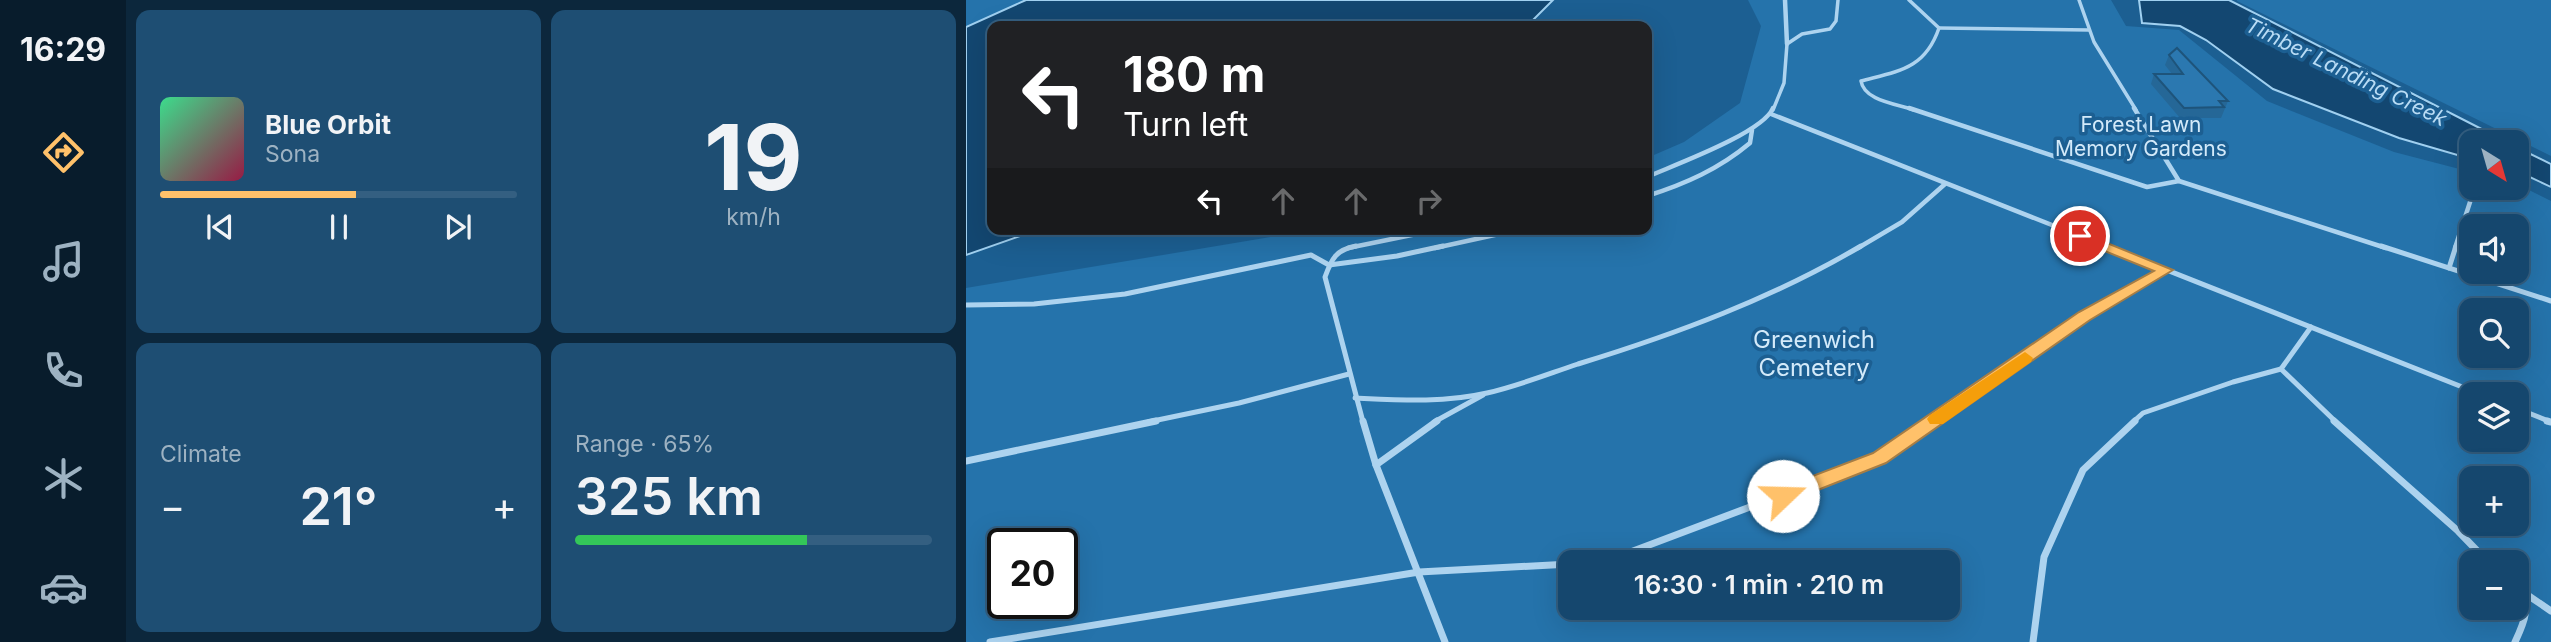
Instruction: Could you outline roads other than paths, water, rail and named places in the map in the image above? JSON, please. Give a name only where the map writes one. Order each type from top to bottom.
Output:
[{"type":"street","points":[[1785,0],[1787,44]]},
{"type":"lane","points":[[1652,175],[1752,130],[1771,114],[1784,83],[1787,44],[1802,34],[1830,29],[1836,22],[1838,0]]},
{"type":"lane","points":[[1909,0],[1939,28],[2089,30]]},
{"type":"lane","points":[[2079,0],[2089,30],[2179,181]]},
{"type":"lane","points":[[1939,28],[1935,44],[1916,65],[1861,81],[1862,88],[1869,94],[2147,187],[2179,181],[2551,301]]},
{"type":"lane","points":[[1771,114],[2459,386]]},
{"type":"lane","points":[[1652,194],[1683,185],[1735,157],[1750,143],[1752,130]]},
{"type":"lane","points":[[1355,398],[1414,401],[1486,393],[1618,352],[1735,310],[1843,257],[1902,222],[1945,184]]},
{"type":"lane","points":[[2449,268],[2471,200]]},
{"type":"lane","points":[[1411,235],[1342,249],[1332,256],[1325,276],[1355,398],[1376,464],[1445,642]]},
{"type":"lane","points":[[966,306],[1034,304],[1125,294],[1311,255],[1329,265],[1397,256],[1494,235]]},
{"type":"lane","points":[[1641,550],[1880,458],[2085,316],[2166,270]]},
{"type":"lane","points":[[2033,642],[2044,557],[2083,470],[2143,413],[2233,382],[2281,369],[2311,327]]},
{"type":"lane","points":[[2281,369],[2365,452],[2458,531],[2476,550]]},
{"type":"lane","points":[[966,461],[986,459],[1239,403],[1349,374]]},
{"type":"lane","points":[[1376,464],[1425,427],[1486,393]]},
{"type":"lane","points":[[2529,413],[2551,422]]},
{"type":"lane","points":[[966,466],[986,459]]},
{"type":"lane","points":[[990,642],[1419,572],[1558,565]]},
{"type":"lane","points":[[2529,595],[2551,611]]},
{"type":"lane","points":[[2515,642],[2525,620]]},
{"type":"water","points":[[1026,0],[1553,0],[1532,21],[987,21],[987,235],[1023,235],[966,255],[966,27]]},
{"type":"water","name":"Timber Landing Creek","points":[[2139,0],[2229,0],[2484,130],[2459,130],[2459,156],[2399,138],[2273,89],[2206,40],[2180,26],[2142,23]]},
{"type":"water","points":[[2529,153],[2551,164],[2551,187],[2529,177]]},
{"type":"park label","name":"Forest Lawn Memory Gardens","points":[[2141,137]]},
{"type":"park label","name":"Greenwich Cemetery","points":[[1814,354]]}]
